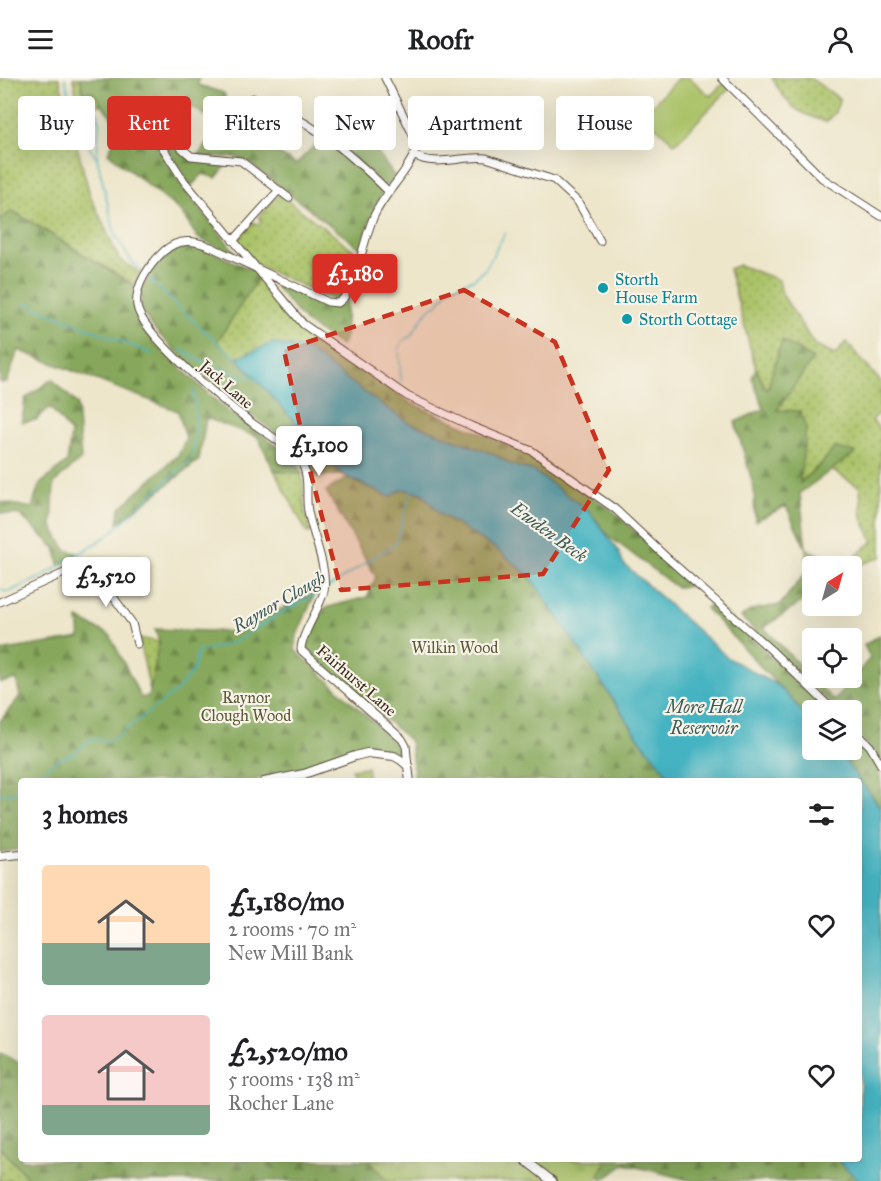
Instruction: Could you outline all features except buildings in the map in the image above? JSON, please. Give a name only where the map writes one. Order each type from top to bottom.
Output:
[{"type":"street","points":[[256,268],[328,302],[338,303],[348,292],[364,254],[373,219],[416,149],[416,141],[386,78]]},
{"type":"street","points":[[722,78],[822,178],[881,216]]},
{"type":"street","points":[[302,122],[325,136],[389,192]]},
{"type":"street","points":[[290,198],[241,161],[191,156],[172,140],[154,134],[184,182],[303,324],[403,393],[471,426],[532,451],[615,509],[763,642],[823,700]]},
{"type":"street","points":[[414,155],[419,158],[438,160],[486,158],[554,180],[578,202],[600,242]]},
{"type":"street","points":[[233,241],[279,190]]},
{"type":"street","name":"Jack Lane","points":[[256,268],[211,247],[190,241],[176,243],[153,264],[140,284],[137,305],[142,320],[157,338],[224,401],[270,434],[303,466],[307,481],[307,509],[325,584]]},
{"type":"street","points":[[0,602],[75,568],[92,570],[132,623],[137,644]]},
{"type":"street","name":"Fairhurst Lane","points":[[325,584],[320,606],[301,642],[301,650],[402,739],[406,746],[408,766]]},
{"type":"street","points":[[862,738],[870,746],[881,765]]},
{"type":"street","points":[[284,778],[304,774],[367,753],[394,756],[408,766],[410,778]]},
{"type":"street","points":[[0,856],[18,854]]},
{"type":"street","points":[[528,1162],[552,1181]]},
{"type":"highlighted area","points":[[464,290],[555,342],[609,470],[543,574],[341,590],[307,459],[284,350]]},
{"type":"green space","points":[[0,78],[59,78],[64,96],[18,96],[18,150],[78,150],[90,195],[119,259],[140,273],[134,285],[13,211],[0,220]]},
{"type":"green space","points":[[73,78],[80,78],[83,92],[92,92],[103,104],[95,106],[95,96],[76,96]]},
{"type":"green space","points":[[80,78],[199,78],[198,85],[224,93],[225,96],[203,96],[203,114],[191,108],[191,96],[107,96],[107,111],[92,92],[83,92]]},
{"type":"green space","points":[[678,78],[690,78],[710,96],[724,83],[729,89],[675,144],[654,125],[654,103]]},
{"type":"green space","points":[[772,78],[810,78],[840,99],[835,112],[826,122],[807,115],[788,102]]},
{"type":"green space","points":[[314,146],[314,150],[339,150],[383,191],[370,220],[361,249],[250,164],[236,157],[198,156],[203,149],[272,150],[296,164]]},
{"type":"green space","points":[[109,150],[160,150],[181,185],[239,257],[198,238],[180,211],[108,153]]},
{"type":"green space","points":[[167,150],[182,150],[191,157],[230,161],[216,178],[203,174],[191,186]]},
{"type":"green space","points":[[345,150],[376,150],[395,177],[387,188]]},
{"type":"green space","points":[[279,194],[359,254],[345,291],[337,299],[258,266],[236,241],[254,222],[259,225],[262,221],[258,218]]},
{"type":"green space","points":[[12,211],[134,285],[134,304],[138,321],[156,345],[225,409],[286,452],[296,462],[302,474],[274,470],[258,437],[206,418],[199,460],[118,523],[120,508],[179,454],[186,438],[178,411],[18,350],[7,382],[0,383],[0,220]]},
{"type":"green space","points":[[189,245],[201,247],[255,271],[258,278],[217,342],[237,358],[343,475],[311,476],[296,452],[286,442],[222,393],[177,352],[148,321],[142,310],[141,301],[147,279],[166,256]]},
{"type":"green space","points":[[739,265],[779,280],[782,294],[815,346],[835,355],[846,342],[881,382],[881,412],[872,420],[881,430],[881,557],[862,564],[862,556],[856,556],[873,541],[862,518],[860,487],[831,470],[855,453],[834,448],[824,461],[799,483],[777,410],[756,369],[729,269]]},
{"type":"green space","points":[[258,278],[301,326],[315,337],[308,350],[278,347],[234,359],[216,343]]},
{"type":"green space","points":[[269,279],[327,305],[341,306],[347,299],[345,339],[341,346],[305,322]]},
{"type":"green space","points":[[315,337],[411,403],[530,454],[614,512],[695,586],[676,587],[610,537],[589,511],[534,471],[512,465],[493,454],[408,422],[308,350]]},
{"type":"green space","points":[[782,340],[813,359],[777,410],[800,411],[806,428],[800,483],[824,461],[834,448],[856,452],[800,493],[806,549],[786,506],[755,521],[754,488],[735,422],[764,409],[752,378],[756,369],[767,390]]},
{"type":"green space","points":[[52,379],[77,404],[81,459],[54,483],[52,527],[66,550],[77,553],[60,566],[55,548],[20,515],[0,513],[0,502],[32,508],[39,485],[67,462],[71,433],[50,407],[36,420],[22,422],[25,399]]},
{"type":"green space","points":[[274,470],[302,474],[305,512],[311,532],[307,533]]},
{"type":"green space","name":"Wilkin Wood","points":[[347,478],[390,497],[402,489],[422,493],[440,514],[498,550],[531,578],[639,738],[671,778],[415,778],[410,741],[306,649],[304,642],[325,608],[367,597],[376,577],[326,491]]},
{"type":"green space","points":[[806,549],[824,556],[806,556]]},
{"type":"green space","points":[[802,577],[802,602],[764,628],[802,668],[802,676],[741,617],[751,610],[780,605]]},
{"type":"green space","name":"Raynor Clough Wood","points":[[316,591],[297,635],[295,650],[383,731],[395,744],[398,753],[379,748],[354,748],[354,754],[301,771],[265,778],[18,778],[18,849],[0,852],[0,721],[20,696],[16,679],[0,683],[0,651],[80,638],[78,619],[110,635],[141,698],[149,696],[159,642],[155,629],[236,632]]},
{"type":"green space","points":[[713,602],[817,700],[802,700],[802,711],[706,608]]},
{"type":"green space","points":[[880,635],[881,746],[879,747],[881,761],[862,737],[862,700],[835,700],[845,688],[862,688],[862,668],[870,658],[864,645]]},
{"type":"green space","points":[[139,638],[159,642],[150,691]]},
{"type":"green space","points":[[814,688],[822,688],[833,700],[827,700]]},
{"type":"green space","points":[[862,742],[877,766],[881,784],[881,808],[862,783],[862,778],[858,778],[845,760],[862,760]]},
{"type":"green space","points":[[367,767],[369,778],[354,778],[352,769]]},
{"type":"green space","points":[[0,1053],[18,1062],[18,1162],[382,1162],[397,1181],[30,1181],[0,1147]]},
{"type":"green space","points":[[0,1147],[30,1181],[0,1181]]},
{"type":"green space","points":[[371,1162],[523,1162],[549,1181],[387,1181]]},
{"type":"green space","points":[[530,1162],[606,1162],[596,1181],[555,1181]]},
{"type":"green space","points":[[592,1162],[839,1162],[860,1181],[693,1181],[625,1164],[602,1181],[590,1164]]},
{"type":"water","name":"More Hall Reservoir","points":[[272,343],[308,350],[408,422],[493,454],[512,465],[534,471],[589,511],[618,550],[623,563],[728,658],[779,686],[802,711],[802,760],[845,760],[858,778],[671,778],[639,738],[531,578],[498,550],[440,514],[422,493],[402,489],[390,497],[343,475],[237,358]]},
{"type":"water","name":"More Hall Reservoir","points":[[862,783],[881,808],[881,1181],[860,1181],[839,1162],[862,1162]]},
{"type":"waterway","name":"Ewden Beck","points":[[65,78],[77,128],[97,158],[115,235],[130,259],[142,272]]},
{"type":"waterway","name":"Ewden Beck","points":[[97,111],[99,121],[97,157]]},
{"type":"waterway","points":[[401,381],[399,349],[403,341],[411,336],[423,317],[438,304],[450,288],[474,279],[486,268],[505,233]]},
{"type":"waterway","name":"Ewden Beck","points":[[148,277],[237,359]]},
{"type":"waterway","points":[[25,303],[153,354]]},
{"type":"waterway","name":"Ewden Beck","points":[[180,349],[202,362],[257,380]]},
{"type":"waterway","points":[[0,590],[9,592],[42,577],[107,536],[192,458],[196,431],[194,390]]},
{"type":"waterway","name":"Raynor Clough","points":[[326,589],[396,543],[412,489]]},
{"type":"waterway","name":"Raynor Clough","points":[[33,778],[60,758],[74,754],[90,739],[111,741],[179,689],[194,669],[197,652],[233,643],[319,593]]},
{"type":"waterway","name":"Raynor Clough","points":[[0,794],[12,793],[18,789]]},
{"type":"place","name":"Storth House Farm","points":[[603,288]]},
{"type":"place","name":"Storth Cottage","points":[[627,319]]}]
